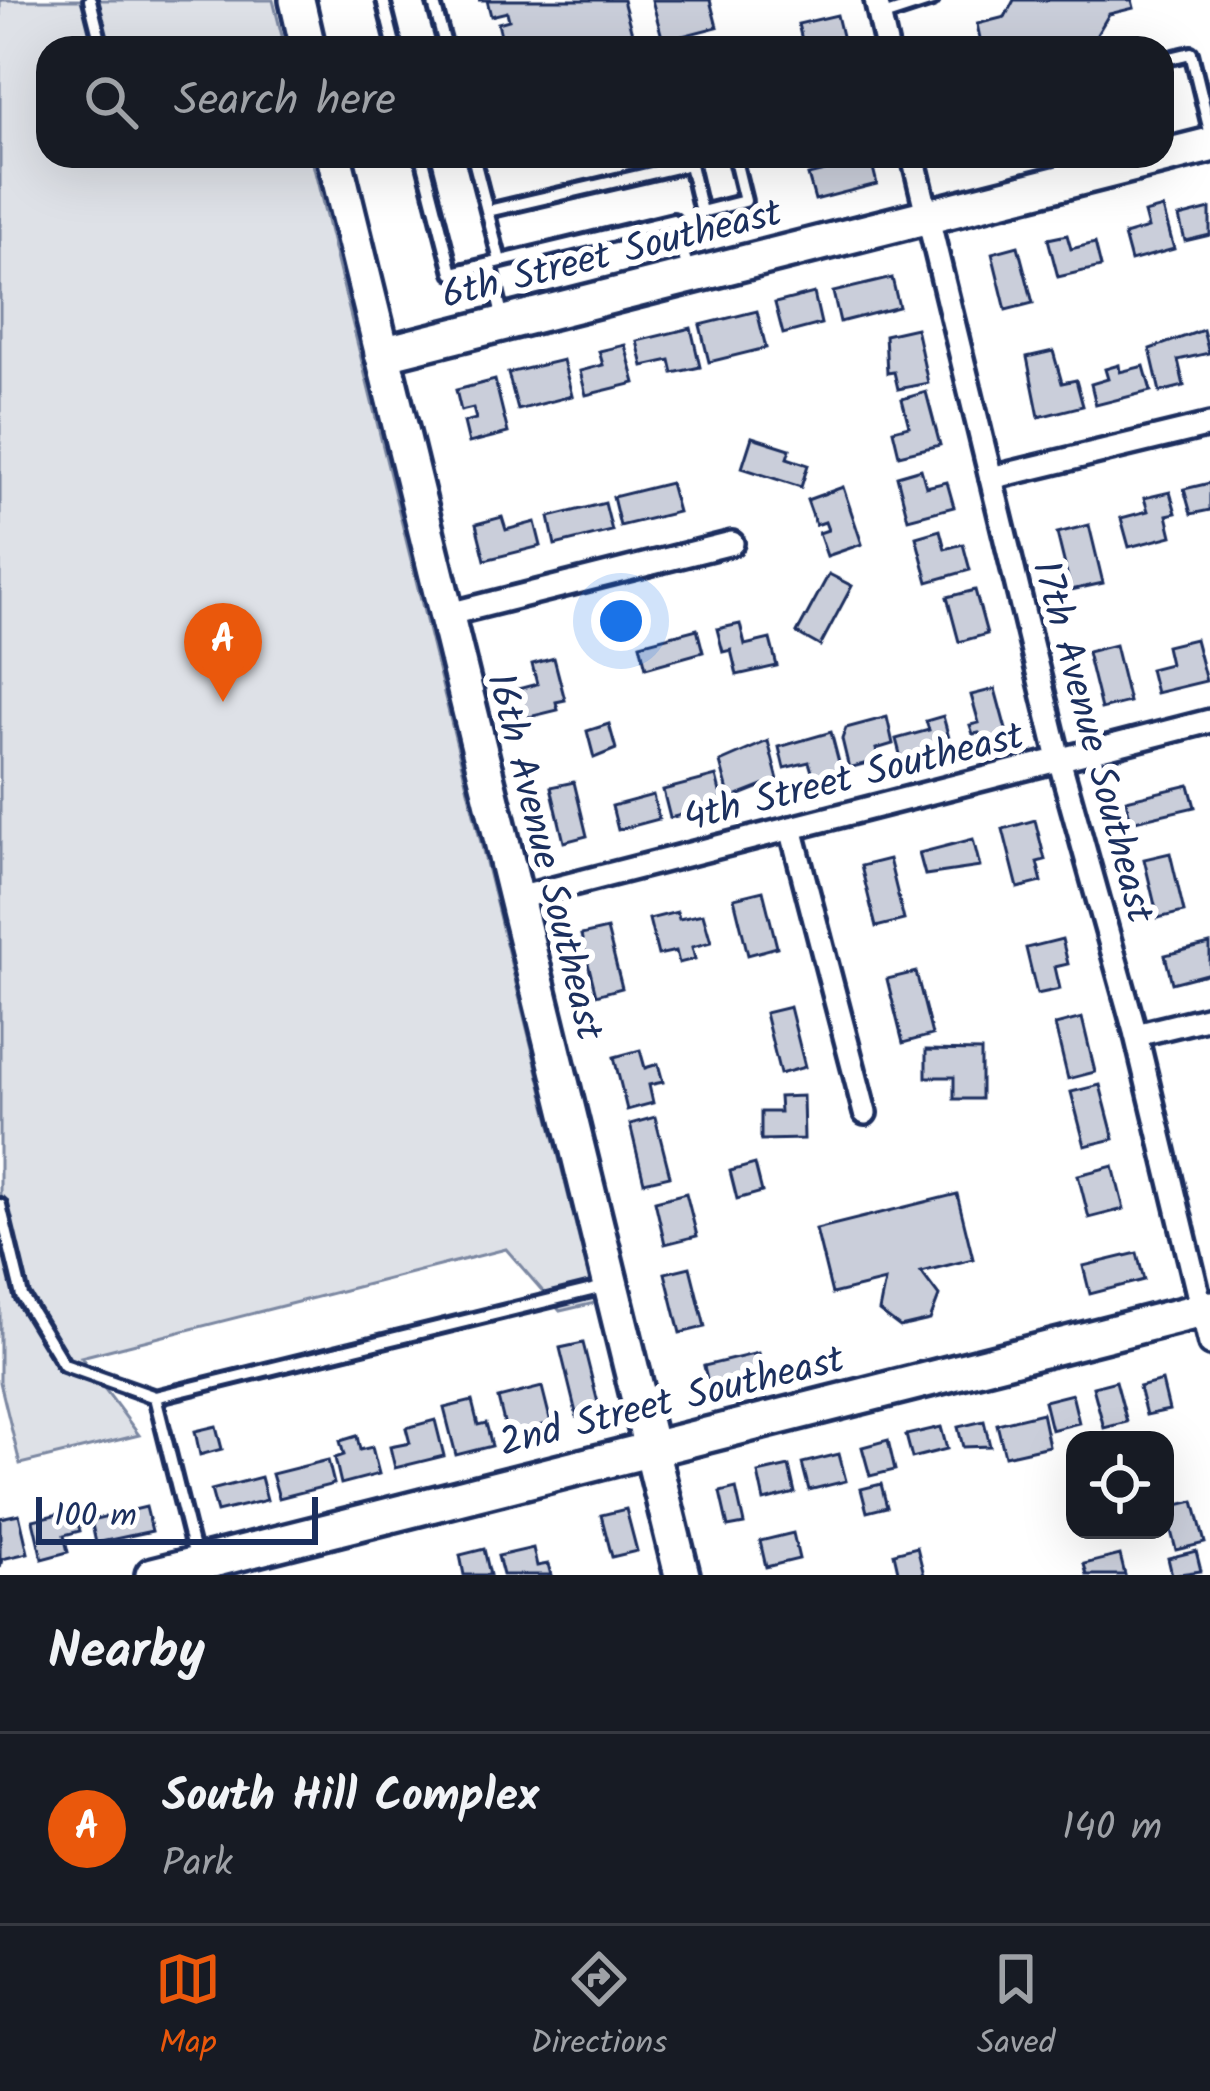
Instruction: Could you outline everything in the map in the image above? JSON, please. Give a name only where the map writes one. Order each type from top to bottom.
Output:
[{"type":"street","points":[[297,0],[305,36]]},
{"type":"street","name":"6th Street Southeast","points":[[1174,153],[1210,145]]},
{"type":"street","name":"16th Avenue Southeast","points":[[337,168],[682,1575]]},
{"type":"street","name":"17th Avenue Southeast","points":[[917,168],[1059,759],[1136,1035],[1206,1309],[1210,1344]]},
{"type":"street","name":"6th Street Southeast","points":[[382,354],[1108,168]]},
{"type":"street","points":[[991,478],[1210,425]]},
{"type":"street","points":[[445,615],[732,543]]},
{"type":"street","name":"4th Street Southeast","points":[[514,899],[1210,721]]},
{"type":"street","points":[[790,828],[865,1113]]},
{"type":"street","points":[[1136,1035],[1210,1016]]},
{"type":"street","name":"2nd Street Southeast","points":[[153,1575],[1206,1309]]},
{"type":"lane","points":[[90,0],[99,36]]},
{"type":"lane","points":[[383,0],[392,36]]},
{"type":"lane","points":[[433,0],[443,36]]},
{"type":"lane","points":[[878,9],[927,1]]},
{"type":"lane","points":[[1174,57],[1191,53],[1210,131]]},
{"type":"lane","points":[[425,168],[452,273],[745,201],[737,168]]},
{"type":"lane","points":[[476,168],[488,211],[504,323]]},
{"type":"lane","points":[[488,211],[657,168]]},
{"type":"lane","points":[[691,168],[701,212]]},
{"type":"lane","points":[[674,220],[689,275]]},
{"type":"lane","points":[[0,1205],[22,1296],[64,1365],[155,1397],[610,1286]]},
{"type":"lane","points":[[155,1397],[197,1564]]},
{"type":"shaded area","points":[[0,0],[273,0],[282,36],[36,36],[36,168],[314,168],[595,1303],[560,1311],[506,1249],[81,1357],[139,1435],[20,1464],[0,1382]]},
{"type":"building","points":[[487,0],[623,0],[633,36],[501,36],[498,23],[509,20],[507,12],[491,16]]},
{"type":"building","points":[[652,0],[710,0],[717,27],[662,36]]},
{"type":"building","points":[[1014,0],[1132,0],[1134,8],[1109,14],[1096,36],[980,36],[977,24],[1005,17]]},
{"type":"building","points":[[837,15],[842,36],[801,36],[798,24]]},
{"type":"building","points":[[837,168],[873,168],[877,184],[815,200],[808,175]]},
{"type":"building","points":[[1163,208],[1174,249],[1131,261],[1124,235],[1148,228],[1144,213]]},
{"type":"building","points":[[1210,209],[1210,235],[1185,241],[1179,217]]},
{"type":"building","points":[[1067,235],[1071,249],[1095,243],[1101,267],[1058,277],[1048,239]]},
{"type":"building","points":[[1018,246],[1033,303],[1006,310],[992,253]]},
{"type":"building","points":[[892,278],[899,307],[840,322],[833,292]]},
{"type":"building","points":[[814,293],[821,324],[783,334],[775,303]]},
{"type":"building","points":[[757,311],[766,348],[709,362],[700,325]]},
{"type":"building","points":[[691,328],[700,367],[673,373],[670,360],[643,366],[637,341]]},
{"type":"building","points":[[916,328],[928,383],[898,389],[894,372],[887,373],[885,335]]},
{"type":"building","points":[[1203,330],[1209,353],[1178,360],[1184,386],[1160,392],[1150,349]]},
{"type":"building","points":[[625,345],[635,383],[586,395],[580,371],[603,365],[599,351]]},
{"type":"building","points":[[1053,351],[1062,383],[1076,380],[1083,406],[1039,417],[1027,357]]},
{"type":"building","points":[[563,360],[572,396],[518,410],[508,373]]},
{"type":"building","points":[[1119,365],[1120,372],[1144,366],[1151,391],[1096,405],[1091,384],[1108,379],[1105,369]]},
{"type":"building","points":[[495,380],[508,433],[469,443],[464,422],[476,419],[473,408],[461,411],[456,390]]},
{"type":"building","points":[[926,392],[940,445],[899,455],[893,430],[909,426],[902,399]]},
{"type":"building","points":[[752,437],[790,449],[787,458],[808,465],[801,487],[742,468]]},
{"type":"building","points":[[921,469],[926,487],[947,482],[954,507],[908,519],[897,476]]},
{"type":"building","points":[[670,483],[678,512],[620,526],[613,497]]},
{"type":"building","points":[[1210,483],[1210,510],[1191,514],[1184,489]]},
{"type":"building","points":[[843,487],[862,544],[827,556],[819,533],[828,530],[825,522],[816,525],[807,500]]},
{"type":"building","points":[[1170,492],[1176,513],[1167,515],[1172,536],[1129,547],[1121,518],[1148,511],[1144,498]]},
{"type":"building","points":[[605,503],[612,531],[555,545],[549,517]]},
{"type":"building","points":[[502,517],[506,530],[535,522],[541,546],[485,560],[476,524]]},
{"type":"building","points":[[1089,525],[1103,583],[1071,590],[1057,533]]},
{"type":"building","points":[[940,530],[945,549],[963,544],[970,570],[928,582],[916,537]]},
{"type":"building","points":[[829,574],[852,586],[820,646],[797,633]]},
{"type":"building","points":[[975,590],[987,634],[959,642],[947,597]]},
{"type":"building","points":[[740,624],[745,645],[770,639],[777,666],[737,675],[731,650],[723,652],[717,629]]},
{"type":"building","points":[[697,629],[703,652],[646,668],[640,644]]},
{"type":"building","points":[[1195,639],[1206,681],[1156,693],[1150,669],[1170,664],[1166,646]]},
{"type":"building","points":[[1115,645],[1129,702],[1101,709],[1087,652]]},
{"type":"building","points":[[554,658],[565,700],[556,702],[558,710],[521,719],[514,690],[537,684],[532,664]]},
{"type":"building","points":[[995,689],[1011,748],[986,755],[979,733],[973,734],[970,725],[979,723],[971,695]]},
{"type":"building","points":[[943,716],[952,749],[928,755],[931,766],[905,773],[896,739],[929,730],[926,721]]},
{"type":"building","points":[[887,717],[893,744],[876,749],[879,760],[849,768],[842,739],[846,728]]},
{"type":"building","points":[[609,724],[616,749],[594,758],[587,731]]},
{"type":"building","points":[[831,732],[841,770],[813,775],[809,762],[784,768],[779,747]]},
{"type":"building","points":[[768,741],[778,780],[730,799],[720,762]]},
{"type":"building","points":[[716,776],[723,804],[670,818],[663,790]]},
{"type":"building","points":[[574,782],[587,836],[564,842],[551,787]]},
{"type":"building","points":[[1189,785],[1195,807],[1131,822],[1126,800]]},
{"type":"building","points":[[653,795],[659,819],[618,830],[612,806]]},
{"type":"building","points":[[1035,820],[1045,860],[1037,862],[1042,882],[1018,888],[1003,829]]},
{"type":"building","points":[[973,839],[980,867],[925,875],[919,853]]},
{"type":"building","points":[[1170,853],[1184,912],[1158,918],[1144,859]]},
{"type":"building","points":[[889,859],[904,920],[876,927],[861,866]]},
{"type":"building","points":[[763,891],[777,947],[748,955],[734,898]]},
{"type":"building","points":[[677,912],[679,919],[703,914],[711,942],[692,947],[695,959],[679,963],[676,951],[658,955],[649,919]]},
{"type":"building","points":[[607,929],[622,988],[596,995],[581,935]]},
{"type":"building","points":[[1062,939],[1068,964],[1055,967],[1060,989],[1037,994],[1026,948]]},
{"type":"building","points":[[1210,944],[1210,973],[1172,983],[1165,955]]},
{"type":"building","points":[[916,972],[932,1035],[903,1043],[887,979]]},
{"type":"building","points":[[790,1007],[805,1067],[780,1074],[765,1013]]},
{"type":"building","points":[[1082,1018],[1095,1072],[1068,1079],[1055,1025]]},
{"type":"building","points":[[640,1050],[645,1068],[658,1064],[663,1082],[649,1085],[653,1103],[627,1110],[614,1057]]},
{"type":"building","points":[[926,1050],[981,1051],[981,1099],[954,1099],[954,1077],[926,1077]]},
{"type":"building","points":[[1100,1085],[1114,1139],[1085,1146],[1071,1092]]},
{"type":"building","points":[[803,1096],[804,1139],[761,1140],[761,1112],[780,1112],[779,1097]]},
{"type":"building","points":[[655,1117],[670,1176],[644,1182],[630,1124]]},
{"type":"building","points":[[755,1164],[762,1192],[737,1199],[730,1171]]},
{"type":"building","points":[[1113,1166],[1124,1209],[1089,1218],[1078,1175]]},
{"type":"building","points":[[686,1193],[697,1236],[665,1244],[655,1201]]},
{"type":"building","points":[[957,1194],[973,1259],[921,1272],[939,1296],[930,1320],[900,1327],[879,1311],[885,1281],[832,1294],[816,1229]]},
{"type":"building","points":[[1137,1253],[1144,1280],[1090,1294],[1083,1266]]},
{"type":"building","points":[[690,1267],[705,1327],[680,1333],[665,1273]]},
{"type":"building","points":[[583,1343],[600,1411],[577,1417],[560,1348]]},
{"type":"building","points":[[758,1353],[764,1378],[710,1391],[704,1366]]},
{"type":"building","points":[[1116,1381],[1127,1422],[1104,1428],[1093,1387]]},
{"type":"building","points":[[1162,1381],[1169,1410],[1146,1415],[1139,1387]]},
{"type":"building","points":[[542,1387],[551,1423],[535,1427],[537,1435],[509,1442],[498,1398]]},
{"type":"building","points":[[1072,1394],[1079,1423],[1051,1430],[1044,1401]]},
{"type":"building","points":[[472,1401],[478,1425],[486,1423],[492,1446],[456,1455],[444,1408]]},
{"type":"building","points":[[1042,1413],[1049,1446],[1005,1456],[997,1424]]},
{"type":"building","points":[[435,1420],[444,1456],[395,1468],[390,1447],[410,1443],[406,1428]]},
{"type":"building","points":[[984,1421],[990,1446],[963,1447],[958,1427]]},
{"type":"building","points":[[216,1426],[222,1449],[200,1455],[195,1431]]},
{"type":"building","points":[[941,1427],[947,1449],[912,1458],[906,1435]]},
{"type":"building","points":[[357,1436],[360,1450],[372,1447],[379,1474],[341,1484],[335,1458],[344,1455],[340,1441]]},
{"type":"building","points":[[888,1440],[895,1470],[870,1476],[862,1447]]},
{"type":"building","points":[[839,1454],[846,1481],[809,1490],[802,1463]]},
{"type":"building","points":[[328,1460],[334,1484],[279,1498],[272,1474]]},
{"type":"building","points":[[789,1466],[795,1493],[764,1501],[758,1473]]},
{"type":"building","points":[[261,1477],[267,1500],[217,1512],[211,1490]]},
{"type":"building","points":[[881,1484],[887,1507],[867,1512],[861,1489]]},
{"type":"building","points":[[736,1488],[744,1524],[728,1527],[720,1492]]},
{"type":"building","points":[[1194,1501],[1205,1543],[1176,1550],[1174,1506]]},
{"type":"building","points":[[146,1507],[152,1531],[96,1543],[91,1520]]},
{"type":"building","points":[[626,1509],[637,1551],[612,1557],[601,1515]]},
{"type":"building","points":[[75,1510],[80,1531],[64,1535],[68,1552],[42,1559],[33,1520]]},
{"type":"building","points":[[19,1514],[28,1553],[2,1559],[0,1568],[0,1518]]},
{"type":"building","points":[[793,1533],[799,1559],[766,1567],[760,1541]]},
{"type":"building","points":[[917,1547],[924,1575],[899,1575],[894,1553]]},
{"type":"building","points":[[533,1548],[537,1566],[548,1564],[551,1575],[503,1575],[498,1556]]},
{"type":"building","points":[[484,1549],[490,1575],[464,1575],[460,1555]]},
{"type":"building","points":[[1196,1551],[1201,1571],[1172,1575],[1168,1558]]},
{"type":"building","points":[[1120,1555],[1125,1575],[1087,1575],[1084,1564]]},
{"type":"place","name":"South Hill Complex","points":[[223,702]]}]
